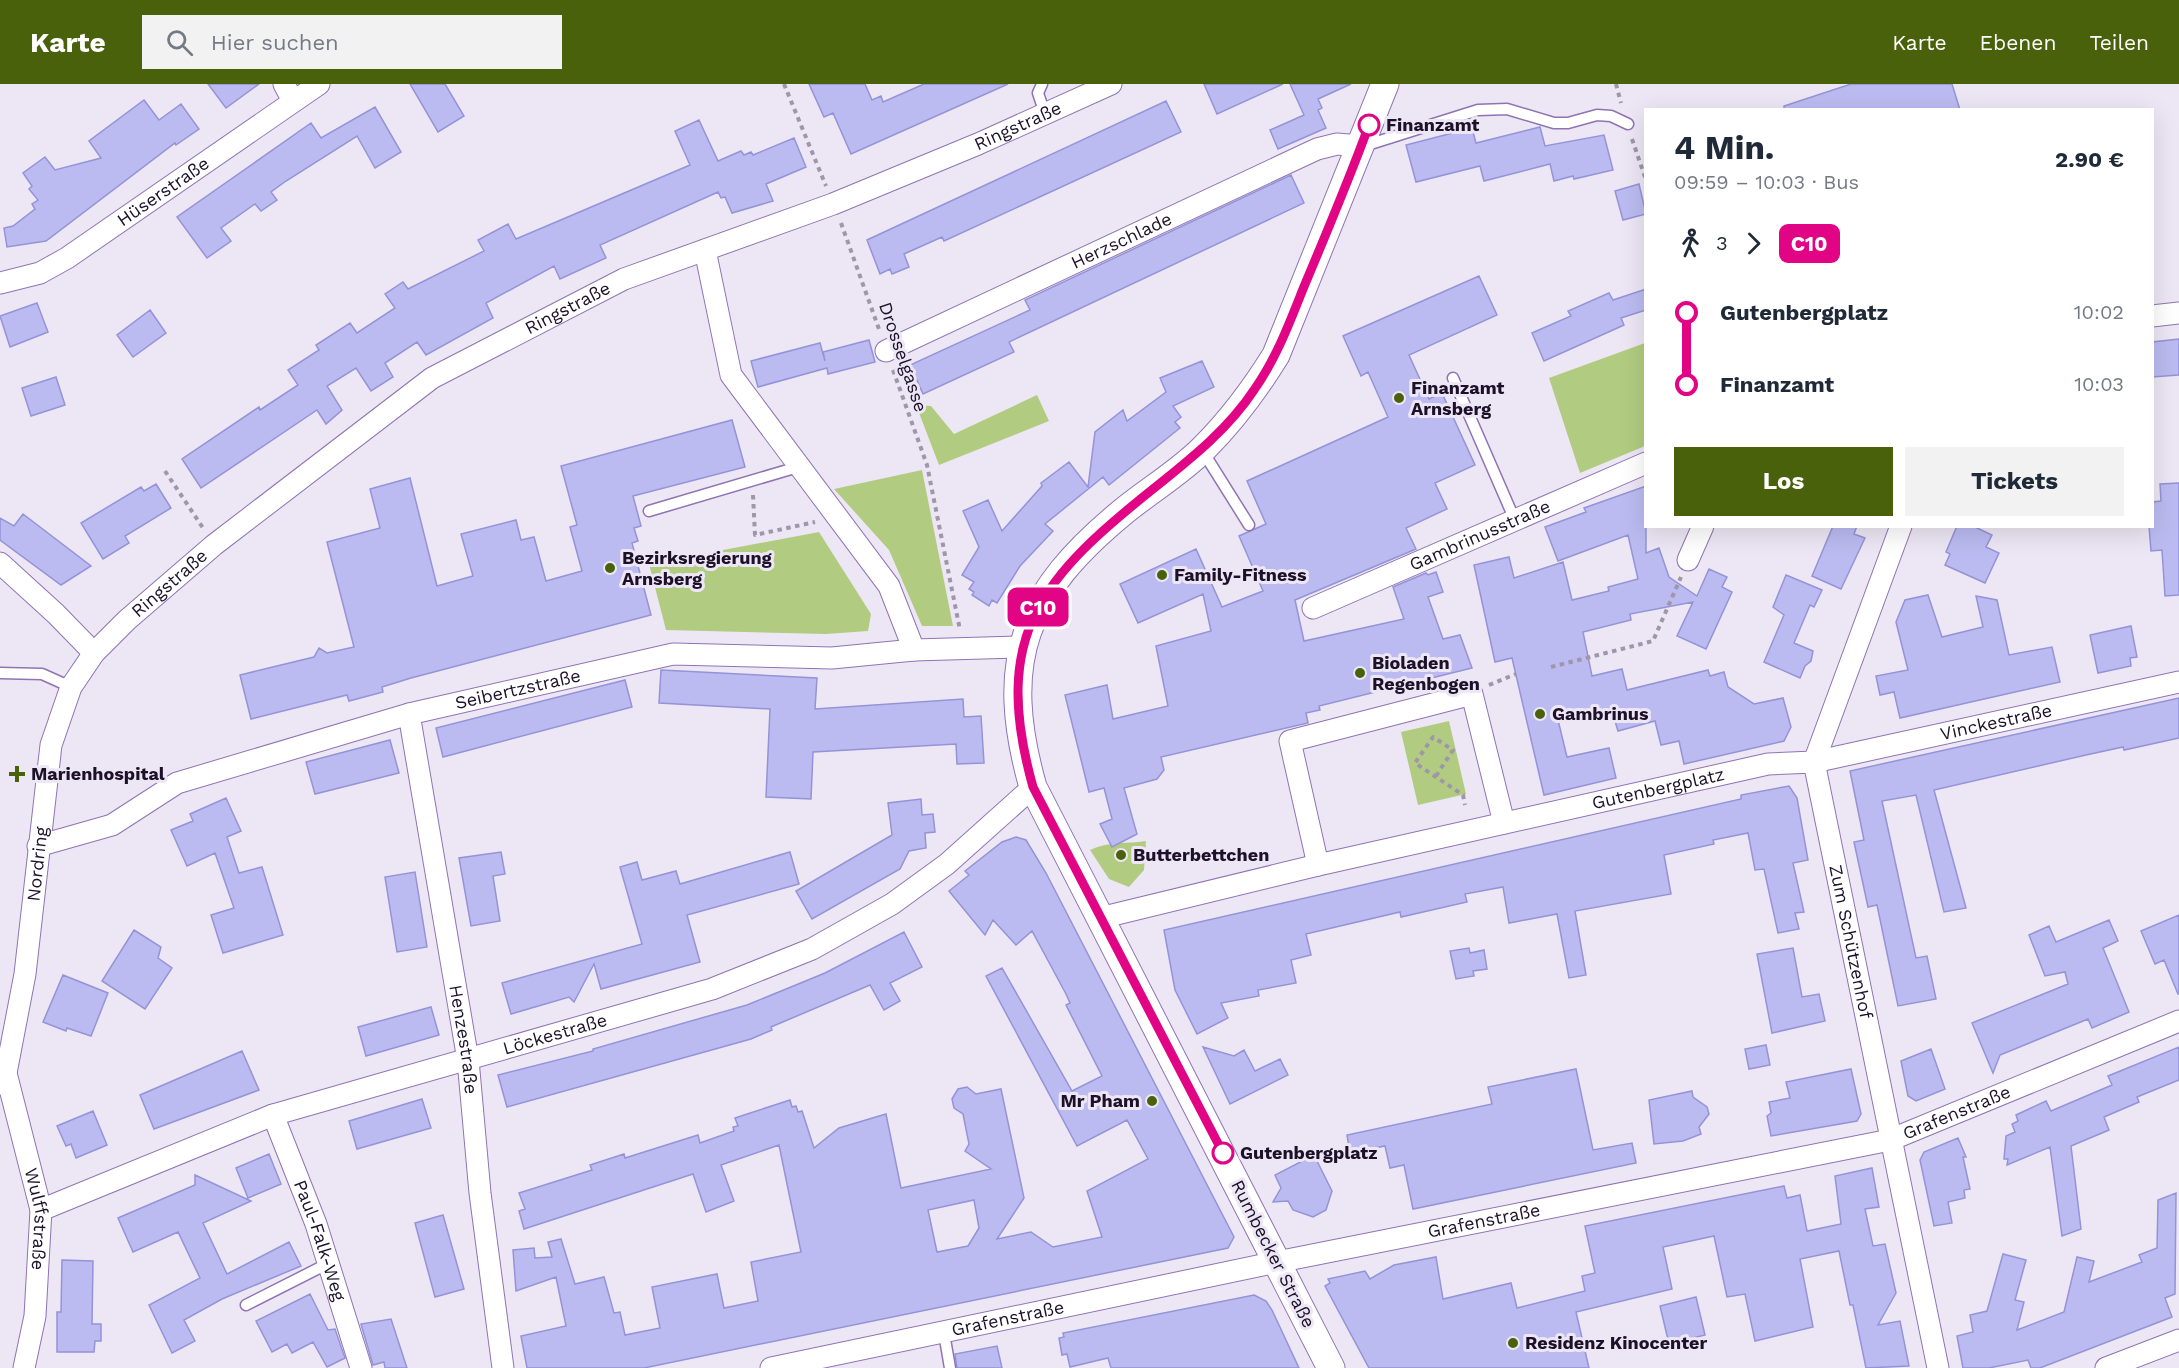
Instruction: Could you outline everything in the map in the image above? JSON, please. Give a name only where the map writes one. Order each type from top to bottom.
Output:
[{"type":"street","name":"Hüserstraße","points":[[0,283],[40,273],[67,258],[289,93],[318,84]]},
{"type":"street","name":"Ringstraße","points":[[94,653],[127,620],[214,545],[432,378],[624,279],[833,204],[1112,84]]},
{"type":"street","name":"Rumbecker Straße","points":[[1332,1368],[1033,787],[1022,750],[1018,706],[1022,647],[1035,612],[1054,580],[1085,544],[1202,450],[1254,392],[1276,355],[1385,84]]},
{"type":"street","name":"Herzschlade","points":[[886,351],[1317,149],[1337,144],[1361,146]]},
{"type":"street","points":[[705,250],[731,375],[889,586],[914,650]]},
{"type":"street","points":[[2154,316],[2179,313]]},
{"type":"street","name":"Gambrinusstraße","points":[[1313,608],[1514,518],[1644,464]]},
{"type":"street","points":[[1688,560],[1702,528]]},
{"type":"street","points":[[1814,762],[1900,528]]},
{"type":"street","points":[[0,563],[56,614],[94,653]]},
{"type":"street","name":"Seibertzstraße","points":[[38,846],[112,825],[177,783],[409,714],[673,654],[832,658],[914,650],[1022,647]]},
{"type":"street","name":"Nordring","points":[[3,1079],[25,975],[51,745],[71,687],[94,653]]},
{"type":"street","name":"Vinckestraße","points":[[1814,762],[2179,682]]},
{"type":"street","points":[[1318,865],[1290,741],[1472,694],[1504,823]]},
{"type":"street","name":"Henzestraße","points":[[409,714],[468,1060],[480,1193],[503,1368]]},
{"type":"street","name":"Gutenbergplatz","points":[[1100,918],[1318,865],[1768,765],[1814,762]]},
{"type":"street","name":"Zum Schützenhof","points":[[1814,762],[1938,1368]]},
{"type":"street","name":"Löckestraße","points":[[41,1210],[273,1115],[712,989],[812,949],[892,904],[947,864],[1033,787]]},
{"type":"street","name":"Grafenstraße","points":[[771,1368],[1277,1262],[1890,1140],[2179,1021]]},
{"type":"street","name":"Wulffstraße","points":[[3,1079],[41,1210],[35,1316],[24,1368]]},
{"type":"street","name":"Paul-Falk-Weg","points":[[273,1115],[316,1224],[361,1368]]},
{"type":"street","points":[[2106,1368],[2179,1340]]},
{"type":"lane","points":[[1042,84],[1038,93],[1045,114]]},
{"type":"lane","points":[[1361,146],[1478,110],[1492,109],[1530,114],[1554,123],[1568,123],[1597,115],[1611,116],[1628,124]]},
{"type":"lane","points":[[1453,378],[1514,518]]},
{"type":"lane","points":[[1202,450],[1249,525]]},
{"type":"lane","points":[[649,511],[798,467]]},
{"type":"lane","points":[[0,673],[42,674],[71,687]]},
{"type":"lane","points":[[246,1305],[328,1263]]},
{"type":"lane","points":[[944,1333],[950,1368]]},
{"type":"path","name":"Drosselgasse","points":[[784,84],[852,249],[927,465],[963,648]]},
{"type":"path","points":[[165,471],[214,545]]},
{"type":"path","points":[[752,480],[755,535],[836,517]]},
{"type":"path","points":[[1551,667],[1653,641],[1688,560]]},
{"type":"path","points":[[1472,694],[1504,677],[1516,674]]},
{"type":"path","points":[[1436,776],[1453,750],[1433,737],[1415,763],[1463,795],[1465,805]]},
{"type":"green space","points":[[1644,343],[1644,446],[1580,473],[1549,378]]},
{"type":"green space","points":[[1037,395],[1049,421],[939,465],[916,405],[931,406],[954,434]]},
{"type":"green space","points":[[922,470],[953,626],[922,626],[889,550],[834,489]]},
{"type":"green space","points":[[819,532],[871,614],[868,631],[826,634],[666,630],[649,564]]},
{"type":"green space","points":[[1449,721],[1466,794],[1418,805],[1401,732]]},
{"type":"green space","points":[[1146,841],[1144,870],[1129,887],[1109,879],[1090,850],[1111,844]]},
{"type":"building","points":[[208,84],[259,84],[226,108]]},
{"type":"building","points":[[410,84],[445,84],[464,116],[438,132]]},
{"type":"building","points":[[809,84],[865,84],[872,100],[881,96],[883,102],[924,84],[1008,84],[851,154],[833,113],[824,117]]},
{"type":"building","points":[[1204,84],[1283,84],[1217,114]]},
{"type":"building","points":[[1290,84],[1351,84],[1318,99],[1322,108],[1318,110],[1326,128],[1278,149],[1270,130],[1304,115]]},
{"type":"building","points":[[1851,84],[1952,84],[1959,108],[1784,108],[1784,106]]},
{"type":"building","points":[[144,100],[159,120],[181,104],[199,129],[176,145],[175,143],[46,241],[7,247],[4,228],[13,226],[35,209],[32,204],[38,200],[29,189],[32,186],[23,173],[45,157],[55,170],[101,158],[89,141]]},
{"type":"building","points":[[1166,101],[1181,132],[944,241],[942,237],[904,254],[909,267],[892,274],[890,269],[880,274],[867,240]]},
{"type":"building","points":[[375,107],[401,152],[375,168],[357,136],[271,192],[277,200],[261,211],[255,204],[221,228],[231,241],[207,258],[177,217],[311,123],[321,138]]},
{"type":"building","points":[[699,120],[718,161],[741,151],[744,155],[751,152],[753,155],[794,138],[806,167],[766,184],[773,201],[732,213],[725,197],[721,198],[718,192],[600,245],[606,258],[560,279],[554,266],[486,303],[493,318],[426,355],[417,342],[385,363],[393,377],[371,391],[356,368],[327,386],[342,410],[326,424],[317,410],[201,488],[182,459],[259,407],[260,410],[298,385],[288,370],[319,350],[316,345],[350,323],[357,333],[395,308],[385,294],[403,282],[408,289],[484,251],[478,240],[508,224],[516,239],[690,165],[675,131]]},
{"type":"building","points":[[1540,127],[1545,146],[1604,135],[1613,170],[1554,181],[1550,164],[1484,181],[1480,166],[1416,182],[1406,145],[1472,128],[1476,143]]},
{"type":"building","points":[[1291,175],[1304,203],[1009,342],[1014,352],[923,394],[910,365],[1030,310],[1025,300]]},
{"type":"building","points":[[1639,184],[1644,215],[1623,220],[1615,191]]},
{"type":"building","points":[[1479,276],[1497,315],[1409,355],[1429,399],[1442,393],[1475,465],[1435,483],[1447,509],[1406,528],[1416,549],[1295,600],[1304,641],[1404,619],[1393,587],[1426,573],[1428,575],[1436,572],[1443,592],[1428,597],[1443,639],[1460,635],[1472,668],[1319,706],[1320,710],[1306,713],[1308,723],[1161,757],[1164,770],[1157,779],[1124,788],[1137,834],[1112,847],[1100,824],[1112,819],[1104,788],[1089,792],[1065,695],[1107,685],[1113,719],[1168,706],[1156,646],[1211,631],[1203,594],[1138,623],[1120,584],[1196,549],[1222,607],[1263,591],[1239,536],[1266,524],[1247,481],[1388,417],[1368,372],[1361,376],[1343,336]]},
{"type":"building","points":[[1644,290],[1644,311],[1621,318],[1624,325],[1544,361],[1532,333],[1571,316],[1568,311],[1609,293],[1613,300]]},
{"type":"building","points":[[37,303],[48,332],[10,347],[0,316]]},
{"type":"building","points":[[150,310],[166,333],[133,357],[117,335]]},
{"type":"building","points":[[2179,339],[2179,375],[2154,377],[2154,342]]},
{"type":"building","points":[[869,340],[875,362],[828,374],[827,368],[758,387],[751,361],[820,343],[825,361],[823,352]]},
{"type":"building","points":[[1202,361],[1214,387],[1173,406],[1181,417],[1175,422],[1180,428],[1109,485],[1103,477],[1045,524],[1053,531],[1020,566],[997,603],[992,600],[989,606],[972,595],[974,592],[969,589],[974,582],[962,575],[979,547],[963,511],[988,500],[1002,531],[1042,486],[1041,483],[1069,462],[1088,487],[1095,432],[1123,410],[1127,421],[1166,392],[1160,378]]},
{"type":"building","points":[[56,377],[65,405],[31,416],[22,388]]},
{"type":"building","name":"Bezirksregierung Arnsberg","points":[[732,420],[745,467],[633,496],[641,526],[634,528],[638,541],[632,543],[651,615],[411,678],[382,687],[383,692],[349,701],[347,695],[251,719],[240,675],[314,657],[319,648],[327,653],[354,647],[327,542],[380,528],[370,489],[410,478],[437,586],[473,576],[461,534],[516,520],[521,540],[534,537],[546,581],[582,571],[570,527],[577,525],[561,466]]},
{"type":"building","points":[[2179,483],[2179,595],[2165,596],[2162,550],[2151,551],[2149,528],[2154,528],[2154,502],[2161,501],[2160,484]]},
{"type":"building","points":[[156,484],[171,508],[125,536],[129,543],[103,559],[81,523],[141,487],[144,491]]},
{"type":"building","points":[[1644,487],[1646,553],[1659,548],[1669,577],[1697,596],[1709,569],[1727,577],[1722,587],[1732,592],[1706,649],[1677,636],[1693,602],[1630,614],[1631,620],[1583,632],[1592,676],[1622,669],[1627,690],[1708,670],[1710,676],[1724,672],[1728,687],[1754,704],[1783,698],[1791,727],[1784,741],[1684,764],[1679,741],[1661,745],[1655,721],[1618,731],[1611,708],[1558,720],[1567,757],[1609,748],[1616,778],[1544,795],[1512,658],[1495,662],[1474,565],[1509,557],[1514,578],[1563,562],[1572,600],[1609,591],[1608,587],[1638,579],[1628,535],[1558,561],[1545,527],[1586,512],[1584,508]]},
{"type":"building","points":[[23,514],[91,566],[61,585],[0,540],[0,518],[14,526]]},
{"type":"building","points":[[1832,528],[1856,528],[1854,534],[1865,538],[1841,589],[1812,576]]},
{"type":"building","points":[[1956,528],[1977,528],[1992,535],[1986,547],[1999,553],[1985,583],[1945,565],[1950,554],[1946,552]]},
{"type":"building","points":[[1786,575],[1822,590],[1814,607],[1810,605],[1794,643],[1813,651],[1811,661],[1805,666],[1800,678],[1764,662],[1784,615],[1773,607]]},
{"type":"building","points":[[1928,595],[1942,637],[1983,627],[1976,596],[1997,600],[2009,655],[2052,647],[2060,682],[1900,718],[1894,692],[1880,695],[1876,676],[1908,670],[1896,622],[1905,600]]},
{"type":"building","points":[[2131,626],[2137,657],[2130,658],[2131,666],[2098,673],[2090,635]]},
{"type":"building","points":[[661,670],[817,678],[815,709],[963,699],[964,717],[981,716],[984,763],[957,764],[956,744],[813,752],[811,799],[766,797],[770,709],[659,703]]},
{"type":"building","points":[[625,680],[632,707],[443,757],[436,728]]},
{"type":"building","points":[[2179,698],[2179,738],[2124,750],[2123,747],[1934,790],[1966,908],[1944,912],[1916,795],[1882,801],[1916,958],[1927,956],[1936,999],[1898,1006],[1877,905],[1868,907],[1854,842],[1864,840],[1850,771]]},
{"type":"building","points":[[390,740],[399,773],[315,794],[306,762]]},
{"type":"building","points":[[1789,786],[1797,798],[1808,860],[1793,863],[1804,912],[1795,913],[1799,929],[1778,933],[1764,869],[1755,870],[1748,833],[1713,840],[1714,844],[1664,855],[1671,894],[1575,911],[1586,975],[1569,978],[1557,914],[1509,923],[1503,887],[1465,894],[1467,902],[1401,917],[1400,912],[1306,934],[1311,955],[1291,960],[1296,983],[1258,990],[1259,996],[1221,1003],[1228,1018],[1197,1034],[1175,990],[1164,930],[1741,799],[1741,795]]},
{"type":"building","points":[[226,798],[241,831],[227,837],[239,873],[262,867],[283,935],[223,953],[211,915],[234,908],[215,853],[187,866],[171,830],[193,821],[190,814]]},
{"type":"building","points":[[921,799],[922,815],[933,814],[935,832],[925,833],[926,848],[909,851],[900,869],[812,919],[796,891],[892,835],[888,803]]},
{"type":"building","points":[[1016,837],[1026,840],[1046,873],[1234,1237],[1228,1248],[644,1368],[527,1368],[521,1336],[566,1326],[556,1277],[516,1291],[513,1250],[534,1248],[535,1258],[552,1257],[548,1242],[561,1239],[575,1284],[604,1277],[614,1313],[620,1312],[625,1335],[660,1328],[652,1287],[717,1274],[724,1308],[758,1301],[751,1262],[801,1252],[779,1145],[721,1165],[734,1201],[706,1212],[693,1174],[524,1229],[519,1211],[525,1209],[519,1193],[592,1170],[590,1165],[624,1154],[625,1158],[698,1135],[700,1143],[734,1131],[733,1127],[738,1126],[735,1118],[790,1100],[792,1107],[796,1106],[798,1112],[802,1111],[814,1148],[839,1128],[886,1114],[901,1188],[991,1169],[965,1151],[969,1144],[963,1114],[954,1108],[952,1099],[958,1089],[967,1087],[976,1094],[1001,1089],[1024,1198],[997,1239],[1031,1232],[1053,1247],[1102,1237],[1087,1191],[1148,1159],[1127,1120],[1077,1146],[986,976],[1002,968],[1072,1091],[1102,1076],[1066,1005],[1070,1003],[1066,994],[1032,931],[1016,945],[993,920],[985,935],[949,891],[969,875],[965,871],[1002,842]],"holes":[[[974,1200],[979,1228],[968,1246],[937,1252],[928,1210]]]},
{"type":"building","points":[[501,852],[505,874],[493,876],[500,921],[471,926],[459,858]]},
{"type":"building","points":[[790,852],[799,884],[687,915],[700,962],[601,989],[594,964],[574,1002],[569,997],[511,1014],[502,983],[642,944],[620,867],[637,862],[642,880],[676,871],[680,884]]},
{"type":"building","points":[[415,872],[427,947],[397,952],[385,877]]},
{"type":"building","points":[[2179,915],[2178,994],[2164,960],[2155,964],[2141,931]]},
{"type":"building","points":[[2109,920],[2118,941],[2103,948],[2129,1012],[2092,1028],[2088,1019],[2000,1055],[1993,1073],[1972,1023],[2068,984],[2065,972],[2045,976],[2029,935],[2049,926],[2056,942]]},
{"type":"building","points":[[134,930],[161,947],[158,958],[172,968],[145,1009],[102,981]]},
{"type":"building","points":[[904,932],[922,967],[890,983],[900,1001],[884,1010],[870,985],[771,1027],[772,1030],[751,1039],[507,1107],[498,1075],[593,1051],[593,1049],[747,1005],[825,973]]},
{"type":"building","points":[[1469,948],[1470,953],[1484,950],[1487,969],[1473,971],[1474,976],[1456,979],[1450,951]]},
{"type":"building","points":[[1793,948],[1802,997],[1819,994],[1825,1021],[1772,1033],[1757,954]]},
{"type":"building","points":[[63,975],[108,993],[91,1036],[67,1028],[66,1031],[43,1022]]},
{"type":"building","points":[[431,1007],[439,1035],[366,1056],[358,1027]]},
{"type":"building","points":[[1766,1045],[1770,1065],[1749,1069],[1745,1049]]},
{"type":"building","points":[[1203,1047],[1234,1056],[1244,1050],[1255,1071],[1280,1059],[1288,1075],[1230,1104]]},
{"type":"building","points":[[2179,1047],[2179,1080],[2137,1097],[2139,1102],[2104,1117],[2109,1130],[2071,1146],[2081,1229],[2062,1236],[2050,1147],[2007,1165],[2008,1159],[2004,1159],[2006,1136],[2015,1132],[2012,1124],[2018,1121],[2016,1115],[2046,1101],[2051,1111],[2112,1085],[2108,1076]]},
{"type":"building","points":[[1931,1049],[1945,1089],[1916,1101],[1908,1096],[1901,1061]]},
{"type":"building","points":[[242,1051],[259,1090],[154,1129],[140,1095]]},
{"type":"building","points":[[1576,1069],[1593,1150],[1632,1143],[1636,1163],[1413,1209],[1404,1165],[1390,1168],[1385,1146],[1350,1153],[1347,1135],[1492,1104],[1488,1087]]},
{"type":"building","points":[[1851,1069],[1861,1114],[1857,1121],[1771,1136],[1767,1116],[1771,1113],[1769,1102],[1790,1098],[1786,1082]]},
{"type":"building","points":[[1692,1091],[1693,1097],[1707,1107],[1709,1114],[1699,1127],[1701,1134],[1683,1141],[1654,1144],[1649,1100]]},
{"type":"building","points":[[422,1099],[431,1128],[357,1149],[349,1121]]},
{"type":"building","points":[[93,1111],[107,1145],[76,1158],[71,1144],[66,1146],[57,1126]]},
{"type":"building","points":[[1958,1138],[1966,1157],[1963,1157],[1970,1189],[1964,1190],[1965,1198],[1948,1202],[1952,1223],[1934,1226],[1920,1160],[1924,1152]]},
{"type":"building","points":[[269,1154],[281,1184],[248,1198],[236,1168]]},
{"type":"building","points":[[1314,1155],[1332,1191],[1326,1210],[1313,1217],[1293,1210],[1288,1201],[1273,1202],[1281,1188],[1275,1175]]},
{"type":"building","points":[[1872,1168],[1879,1207],[1865,1209],[1873,1246],[1885,1244],[1896,1293],[1878,1325],[1900,1321],[1909,1366],[1866,1368],[1839,1251],[1800,1259],[1813,1327],[1755,1341],[1745,1294],[1727,1297],[1714,1236],[1663,1247],[1672,1289],[1576,1312],[1589,1368],[1369,1368],[1325,1286],[1330,1283],[1328,1279],[1365,1271],[1370,1279],[1394,1265],[1436,1257],[1443,1299],[1511,1283],[1517,1308],[1585,1291],[1582,1276],[1595,1273],[1585,1226],[1784,1186],[1787,1198],[1800,1195],[1807,1231],[1841,1224],[1835,1176]]},
{"type":"building","points":[[195,1175],[251,1201],[203,1223],[227,1274],[289,1242],[301,1266],[222,1299],[184,1320],[195,1341],[172,1353],[149,1305],[200,1278],[178,1232],[133,1252],[118,1218],[195,1185]]},
{"type":"building","points":[[2176,1193],[2175,1294],[2165,1298],[2172,1317],[2040,1368],[2031,1368],[2028,1360],[1989,1368],[1963,1368],[1957,1336],[1973,1332],[1970,1315],[1987,1311],[2003,1254],[2026,1260],[2015,1300],[2024,1302],[2017,1330],[2064,1312],[2077,1257],[2094,1261],[2089,1282],[2142,1262],[2139,1255],[2157,1248],[2158,1200]]},
{"type":"building","points":[[443,1215],[464,1289],[435,1297],[415,1223]]},
{"type":"building","points":[[62,1260],[93,1261],[92,1324],[101,1324],[101,1341],[95,1341],[94,1352],[57,1352],[57,1312],[61,1312]]},
{"type":"building","points":[[310,1294],[328,1330],[335,1329],[345,1358],[327,1367],[313,1342],[292,1353],[287,1344],[272,1352],[256,1321]]},
{"type":"building","points":[[1254,1295],[1266,1301],[1272,1310],[1299,1368],[1111,1368],[1108,1358],[1070,1367],[1067,1354],[1062,1355],[1059,1338],[1064,1337],[1063,1333]]},
{"type":"building","points":[[1696,1297],[1705,1335],[1669,1344],[1660,1306]]},
{"type":"building","points":[[391,1319],[407,1368],[385,1368],[384,1362],[373,1365],[361,1324]]},
{"type":"building","points":[[997,1346],[1002,1368],[957,1368],[955,1354]]},
{"type":"bus line","name":"C10","points":[[1223,1153],[1033,787],[1022,750],[1018,706],[1022,647],[1035,612],[1054,580],[1085,544],[1202,450],[1254,392],[1276,355],[1369,125]]},
{"type":"place","name":"Finanzamt","points":[[1369,125]]},
{"type":"place","name":"Finanzamt Arnsberg","points":[[1399,398]]},
{"type":"place","name":"Bezirksregierung Arnsberg","points":[[610,568]]},
{"type":"place","name":"Family-Fitness","points":[[1162,575]]},
{"type":"place","name":"Bioladen Regenbogen","points":[[1360,673]]},
{"type":"place","name":"Gambrinus","points":[[1540,714]]},
{"type":"place","name":"Marienhospital","points":[[17,774]]},
{"type":"place","name":"Butterbettchen","points":[[1121,855]]},
{"type":"place","name":"Mr Pham","points":[[1152,1101]]},
{"type":"place","name":"Gutenbergplatz","points":[[1223,1153]]},
{"type":"place","name":"Residenz Kinocenter","points":[[1513,1343]]}]
